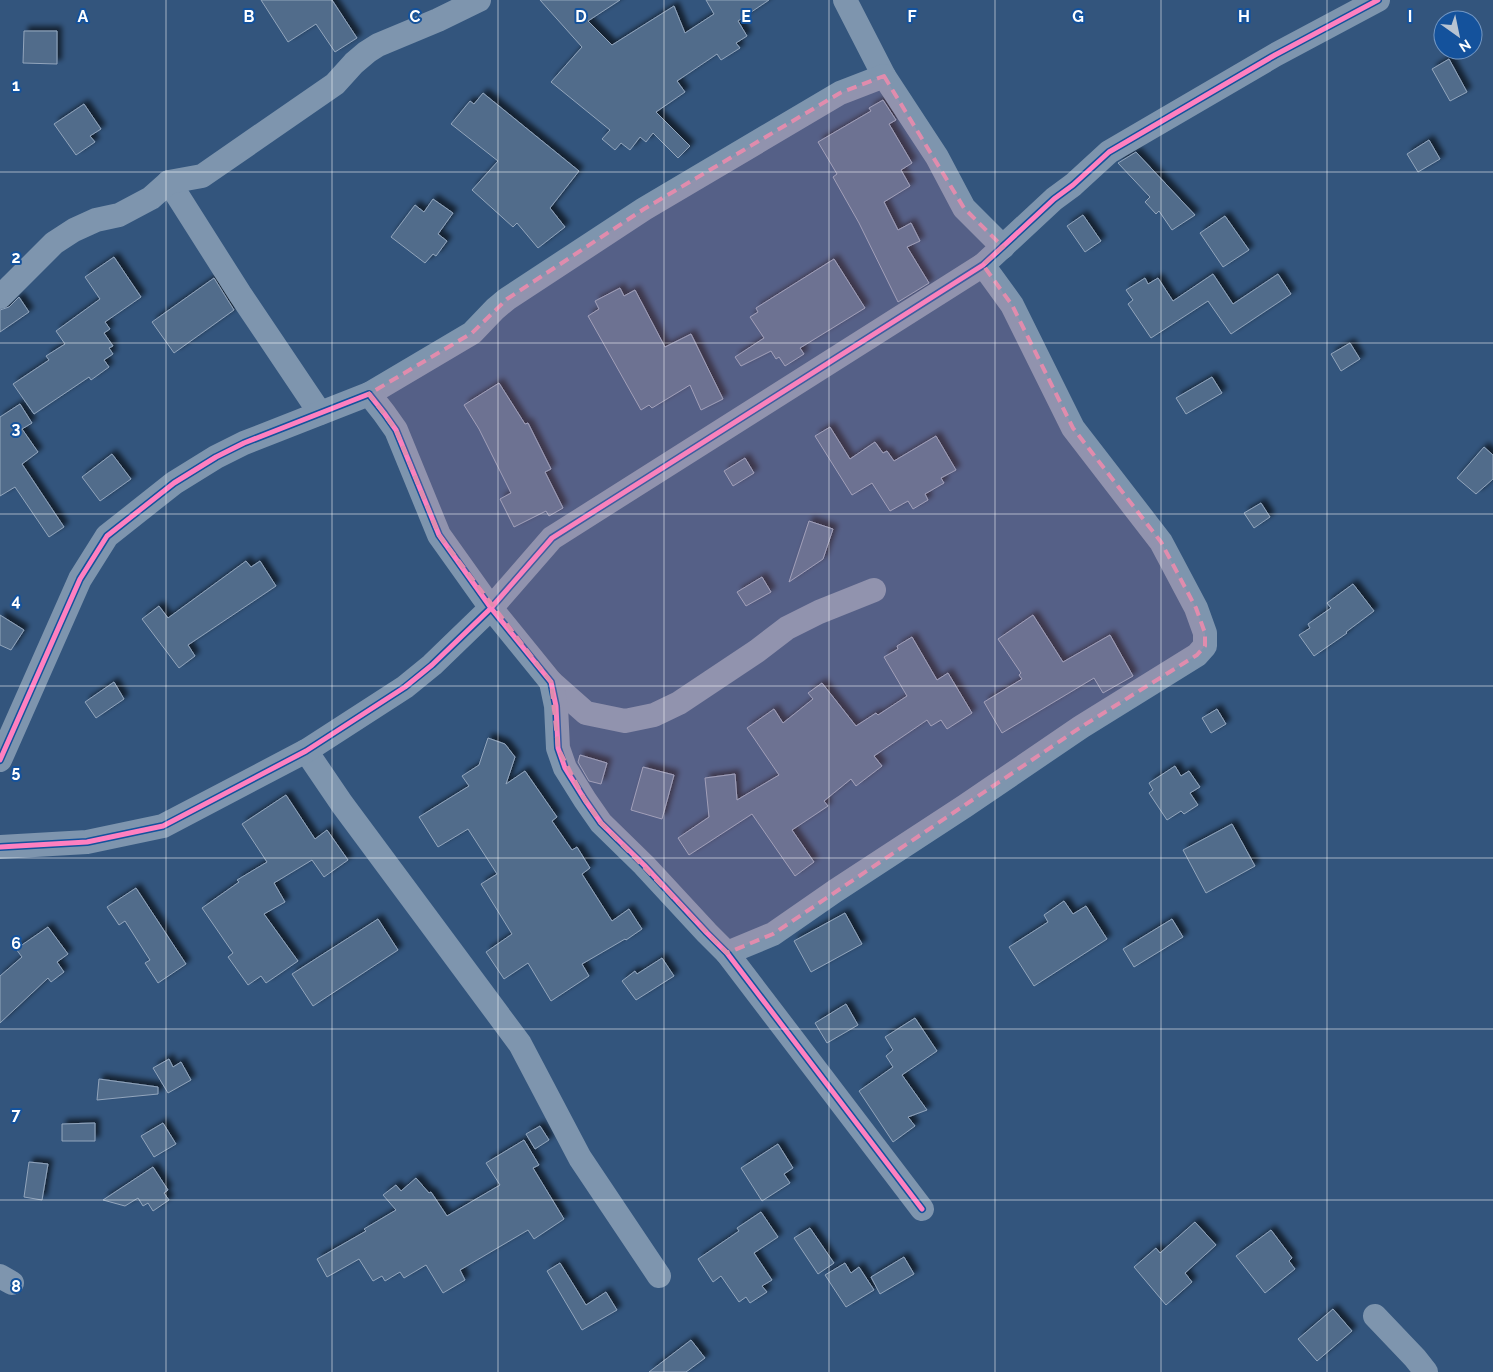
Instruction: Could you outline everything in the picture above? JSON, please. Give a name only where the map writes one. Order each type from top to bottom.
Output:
[{"type":"street","points":[[0,297],[54,244],[84,224],[119,215],[151,198],[169,182],[202,176],[336,84],[354,63],[378,45],[438,20],[479,0]]},
{"type":"street","points":[[845,0],[884,76],[937,157],[964,208],[1003,247]]},
{"type":"street","points":[[0,847],[87,842],[163,826],[306,751],[405,687],[432,665],[491,608],[552,538],[983,266],[1109,152],[1275,55],[1378,0]]},
{"type":"street","points":[[0,760],[80,578],[107,536],[174,483],[216,457],[244,443],[368,394],[472,332],[507,298],[644,209],[840,93],[884,76]]},
{"type":"street","points":[[169,182],[240,294],[320,413]]},
{"type":"street","points":[[727,953],[773,934],[1081,728],[1197,655],[1205,646],[1205,633],[1196,608],[1161,542],[1073,428],[1012,305],[983,266]]},
{"type":"street","points":[[368,394],[396,430],[439,535],[491,608],[551,682],[586,713],[625,721],[654,715],[679,703],[758,651],[787,628],[819,612],[874,590]]},
{"type":"street","points":[[551,682],[556,706],[558,748],[565,768],[601,823],[644,865],[727,953],[922,1209]]},
{"type":"street","points":[[306,751],[342,804],[520,1044],[580,1158],[659,1276]]},
{"type":"street","points":[[1375,1316],[1426,1372]]},
{"type":"highlighted area","points":[[884,76],[964,208],[1003,247],[983,265],[1012,305],[1073,428],[1161,542],[1196,608],[1205,633],[1205,646],[1197,655],[1081,727],[773,934],[727,953],[601,823],[585,800],[558,748],[551,682],[439,535],[396,430],[369,394],[472,333],[507,299],[644,209],[840,93]]},
{"type":"building","points":[[261,0],[332,0],[357,38],[335,52],[316,24],[288,42]]},
{"type":"building","points":[[540,0],[620,0],[588,21],[612,45],[674,6],[685,33],[714,14],[706,0],[769,0],[738,21],[747,36],[736,43],[740,48],[721,60],[717,54],[677,81],[685,92],[656,112],[690,146],[678,158],[653,133],[646,142],[640,137],[630,150],[621,143],[615,150],[602,139],[610,130],[551,82],[582,47]]},
{"type":"building","points":[[24,31],[57,31],[57,64],[23,63]]},
{"type":"building","points":[[1450,60],[1467,92],[1450,101],[1432,69]]},
{"type":"building","points":[[483,93],[579,171],[550,208],[565,227],[538,248],[517,223],[513,227],[472,190],[498,161],[451,124],[470,101],[474,104]]},
{"type":"building","points":[[883,100],[896,120],[889,124],[912,163],[901,170],[910,186],[884,202],[898,230],[911,223],[920,241],[907,247],[929,283],[898,302],[859,223],[833,177],[837,174],[818,142],[871,111],[869,108]]},
{"type":"building","points":[[84,104],[101,129],[90,136],[95,142],[76,155],[54,124]]},
{"type":"building","points":[[1429,140],[1440,159],[1418,172],[1407,154]]},
{"type":"building","points":[[1136,152],[1195,215],[1172,230],[1159,211],[1156,214],[1145,202],[1150,197],[1118,163]]},
{"type":"building","points":[[433,199],[453,213],[438,234],[447,241],[436,256],[433,254],[425,263],[391,237],[415,205],[424,212]]},
{"type":"building","points":[[1083,215],[1101,241],[1085,252],[1067,226]]},
{"type":"building","points":[[1225,216],[1249,250],[1223,267],[1200,233]]},
{"type":"building","points":[[114,257],[141,297],[105,322],[110,329],[104,333],[113,346],[109,348],[113,354],[104,360],[109,367],[91,380],[89,377],[34,414],[13,384],[49,360],[46,356],[65,344],[56,331],[100,299],[85,277]]},
{"type":"building","points":[[834,259],[865,308],[800,348],[804,354],[785,366],[779,357],[776,359],[771,351],[741,366],[735,357],[764,338],[750,317],[758,312],[756,308]]},
{"type":"building","points":[[1213,274],[1233,304],[1278,274],[1291,294],[1231,334],[1208,301],[1151,338],[1128,304],[1133,300],[1126,290],[1145,278],[1148,284],[1158,278],[1173,301]]},
{"type":"building","points":[[214,278],[234,310],[174,353],[152,322]]},
{"type":"building","points":[[620,288],[624,296],[635,290],[665,347],[691,334],[723,399],[701,410],[690,385],[652,408],[649,405],[641,410],[588,316],[599,309],[595,301]]},
{"type":"building","points":[[19,297],[29,312],[0,332],[0,310],[9,307]]},
{"type":"building","points":[[1350,343],[1360,359],[1341,371],[1331,354]]},
{"type":"building","points":[[1212,377],[1222,393],[1186,414],[1176,398]]},
{"type":"building","points":[[499,383],[525,424],[528,423],[551,469],[545,472],[563,508],[549,516],[546,511],[514,527],[500,499],[511,493],[479,429],[464,405]]},
{"type":"building","points":[[20,404],[32,423],[22,429],[38,452],[22,464],[64,527],[49,537],[15,487],[0,496],[0,417]]},
{"type":"building","points":[[830,427],[850,459],[875,442],[883,453],[887,451],[894,461],[936,436],[956,470],[941,478],[944,483],[925,494],[928,500],[913,509],[908,501],[890,511],[872,483],[852,495],[815,436]]},
{"type":"building","points":[[1484,447],[1493,455],[1493,479],[1476,494],[1457,478]]},
{"type":"building","points":[[112,454],[131,479],[100,501],[82,477]]},
{"type":"building","points":[[745,458],[754,473],[733,486],[724,471]]},
{"type":"building","points":[[1261,503],[1270,517],[1254,528],[1244,513]]},
{"type":"building","points":[[809,521],[833,529],[823,559],[789,582]]},
{"type":"building","points":[[246,561],[251,567],[260,561],[276,586],[188,645],[195,656],[179,668],[142,619],[159,606],[168,618]]},
{"type":"building","points":[[762,577],[771,592],[746,606],[737,592]]},
{"type":"building","points":[[1353,584],[1374,611],[1314,656],[1299,635],[1310,628],[1308,624],[1331,608],[1327,603]]},
{"type":"building","points":[[0,615],[24,630],[11,650],[0,645]]},
{"type":"building","points":[[1033,615],[1063,662],[1110,635],[1133,676],[1103,693],[1094,678],[1002,733],[984,702],[1022,679],[1019,675],[1021,673],[998,639]]},
{"type":"building","points":[[912,637],[937,680],[948,673],[972,713],[947,729],[941,720],[931,726],[927,720],[874,756],[882,766],[856,786],[851,779],[824,801],[828,806],[792,830],[814,862],[795,876],[752,814],[689,855],[678,838],[709,817],[705,778],[735,774],[737,800],[779,775],[747,728],[774,709],[783,723],[813,699],[808,693],[822,683],[856,726],[876,713],[878,715],[907,696],[884,657],[898,649],[897,646]]},
{"type":"building","points":[[114,682],[124,699],[96,718],[85,702]]},
{"type":"building","points":[[1217,709],[1226,724],[1211,733],[1202,718]]},
{"type":"building","points":[[488,738],[505,744],[515,757],[506,784],[525,771],[557,817],[552,821],[572,850],[577,847],[590,868],[582,874],[612,921],[629,909],[642,929],[582,964],[589,976],[551,1001],[528,963],[504,979],[486,952],[512,934],[481,884],[497,874],[468,829],[438,847],[419,817],[469,786],[462,776],[479,765]]},
{"type":"building","points":[[580,755],[607,763],[601,784],[589,781],[578,762]]},
{"type":"building","points":[[1175,766],[1181,776],[1189,771],[1200,787],[1190,793],[1198,805],[1184,814],[1181,811],[1167,820],[1149,793],[1153,790],[1149,783]]},
{"type":"building","points":[[643,767],[674,775],[662,819],[631,810]]},
{"type":"building","points":[[286,795],[315,839],[327,830],[348,860],[324,877],[312,860],[274,883],[285,902],[264,914],[298,961],[266,983],[261,976],[248,985],[228,957],[233,953],[202,908],[239,882],[237,880],[267,862],[242,824]]},
{"type":"building","points":[[1232,824],[1255,866],[1206,893],[1183,850]]},
{"type":"building","points":[[136,888],[186,964],[158,983],[145,963],[150,960],[125,921],[119,925],[107,907]]},
{"type":"building","points":[[1064,901],[1073,914],[1086,906],[1107,939],[1034,986],[1009,947],[1048,922],[1044,915]]},
{"type":"building","points":[[845,913],[862,944],[811,972],[794,941]]},
{"type":"building","points":[[378,919],[398,950],[313,1006],[292,974]]},
{"type":"building","points":[[1172,919],[1183,937],[1134,967],[1123,949]]},
{"type":"building","points":[[48,927],[68,954],[57,962],[64,972],[51,982],[48,978],[0,1023],[0,976],[22,957],[16,949]]},
{"type":"building","points":[[662,958],[674,976],[636,1000],[622,981],[635,971],[637,974]]},
{"type":"building","points":[[846,1004],[858,1025],[827,1043],[815,1023]]},
{"type":"building","points":[[915,1018],[937,1051],[902,1075],[927,1110],[908,1117],[915,1126],[893,1142],[859,1091],[893,1067],[886,1056],[893,1050],[885,1037]]},
{"type":"building","points":[[169,1059],[173,1067],[181,1062],[191,1080],[168,1093],[153,1068]]},
{"type":"building","points":[[99,1079],[158,1087],[158,1094],[97,1100]]},
{"type":"building","points":[[95,1123],[95,1141],[62,1141],[62,1124]]},
{"type":"building","points":[[163,1123],[176,1144],[154,1157],[141,1136]]},
{"type":"building","points":[[540,1126],[549,1140],[535,1149],[526,1134]]},
{"type":"building","points":[[524,1140],[539,1165],[533,1168],[564,1219],[534,1239],[528,1230],[460,1270],[465,1280],[443,1293],[426,1265],[404,1278],[400,1272],[385,1281],[382,1276],[373,1281],[359,1259],[327,1277],[317,1259],[366,1231],[364,1229],[396,1210],[383,1195],[396,1185],[401,1191],[416,1178],[429,1193],[431,1192],[447,1216],[500,1185],[486,1163]]},
{"type":"building","points":[[778,1144],[793,1168],[784,1174],[790,1183],[762,1201],[741,1168]]},
{"type":"building","points":[[29,1162],[48,1164],[42,1200],[24,1197]]},
{"type":"building","points":[[153,1167],[168,1190],[164,1193],[169,1200],[153,1211],[148,1203],[143,1206],[138,1198],[125,1206],[103,1200]]},
{"type":"building","points":[[761,1212],[778,1237],[754,1253],[772,1280],[762,1286],[767,1292],[750,1303],[746,1297],[739,1302],[721,1276],[713,1282],[698,1259],[739,1231],[737,1228]]},
{"type":"building","points":[[1195,1222],[1216,1245],[1185,1273],[1192,1282],[1166,1305],[1134,1267],[1156,1248],[1160,1253]]},
{"type":"building","points":[[810,1228],[834,1263],[818,1274],[794,1238]]},
{"type":"building","points":[[1271,1230],[1292,1258],[1289,1261],[1295,1269],[1265,1293],[1236,1256]]},
{"type":"building","points":[[904,1257],[914,1274],[880,1294],[871,1277]]},
{"type":"building","points":[[560,1263],[586,1305],[606,1292],[617,1310],[582,1330],[547,1271]]},
{"type":"building","points":[[845,1263],[851,1273],[859,1267],[874,1290],[846,1307],[825,1275]]},
{"type":"building","points":[[1333,1309],[1352,1331],[1317,1361],[1298,1339]]},
{"type":"building","points":[[691,1340],[705,1358],[686,1372],[649,1372]]},
{"type":"cycle path","points":[[0,847],[87,842],[163,826],[306,751],[405,687],[432,665],[491,608],[552,538],[983,265],[1054,199],[1073,185],[1109,152],[1275,55],[1378,0]]},
{"type":"cycle path","points":[[0,760],[80,579],[107,536],[174,483],[216,457],[244,443],[369,394],[396,430],[439,535],[491,608],[551,682],[556,706],[558,748],[565,768],[585,800],[601,823],[644,865],[727,953],[922,1209]]}]
